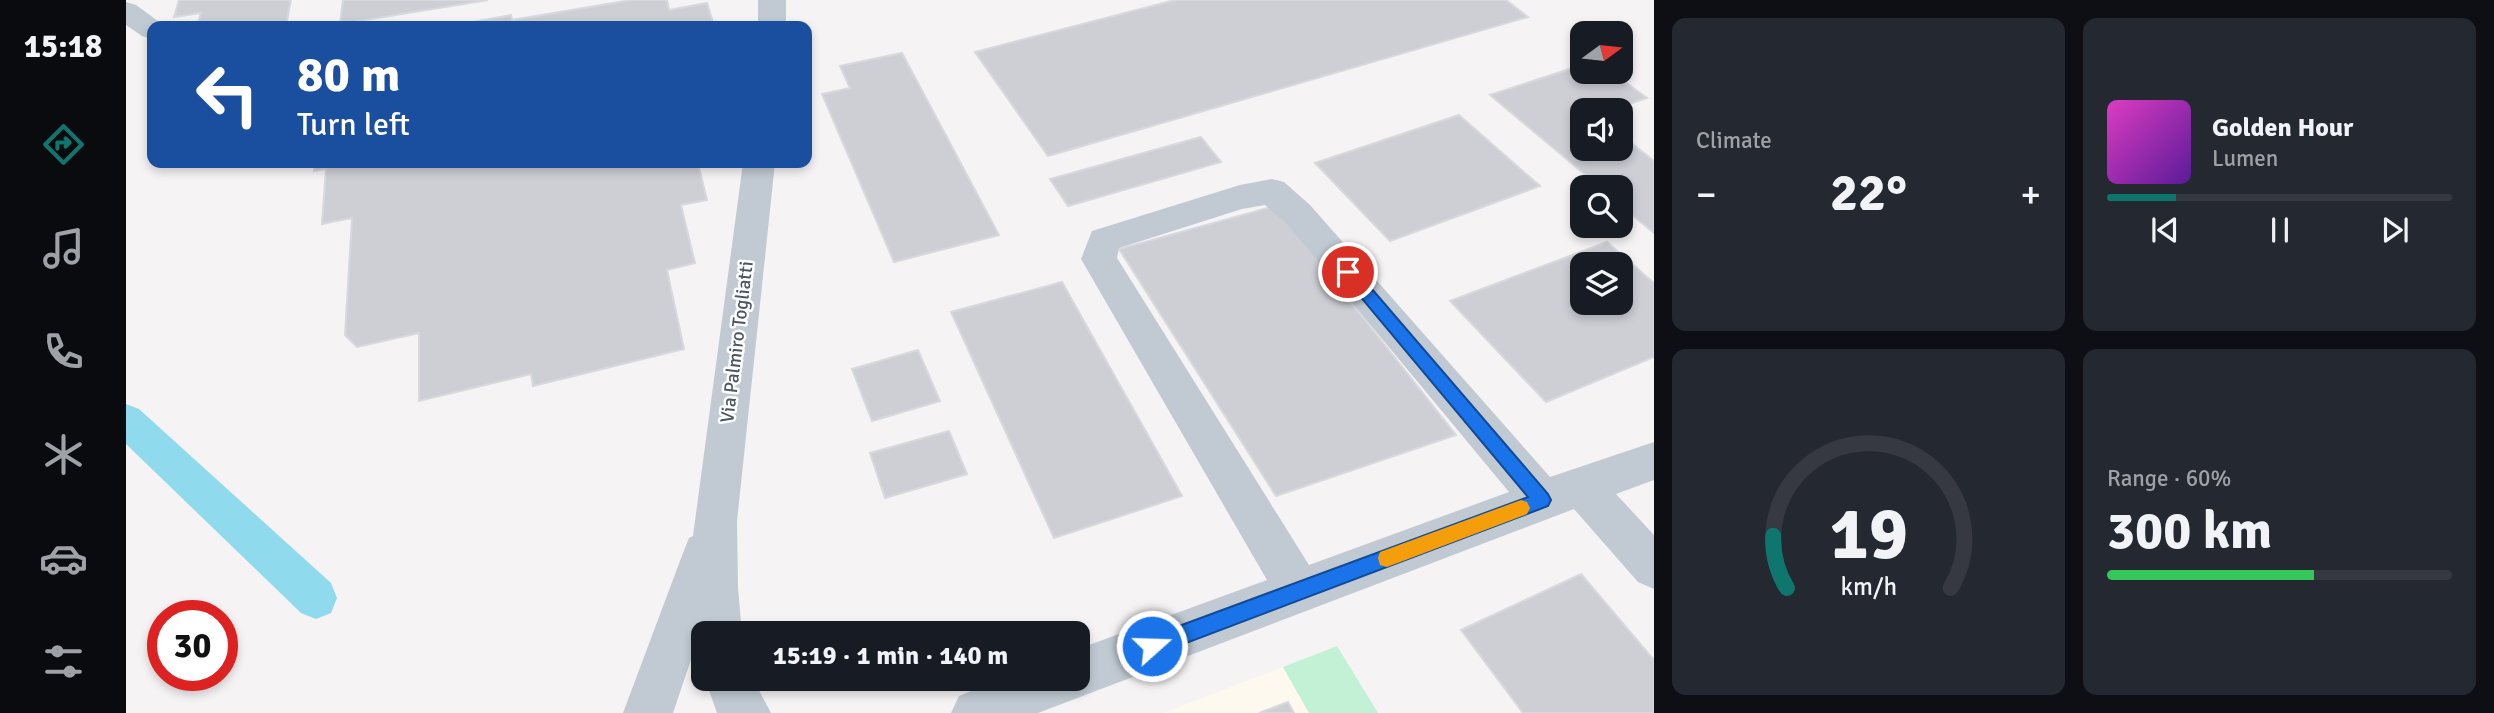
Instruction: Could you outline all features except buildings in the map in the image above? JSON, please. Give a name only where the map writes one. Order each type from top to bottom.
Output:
[{"type":"street","points":[[772,0],[772,21]]},
{"type":"street","points":[[126,11],[147,26]]},
{"type":"street","name":"Via Palmiro Togliatti","points":[[718,621],[715,521],[758,168]]},
{"type":"street","points":[[1299,591],[1098,259],[1104,240],[1240,197],[1272,191],[1298,214],[1561,493],[1654,567]]},
{"type":"street","points":[[1090,669],[1654,461]]},
{"type":"street","name":"Via Palmiro Togliatti","points":[[648,713],[715,521]]},
{"type":"street","points":[[733,691],[746,713]]},
{"type":"street","points":[[976,713],[1032,691]]},
{"type":"shaded area","points":[[1283,667],[1309,713],[1163,713]]},
{"type":"green space","points":[[1337,646],[1378,713],[1309,713],[1283,667]]},
{"type":"waterway","points":[[126,420],[316,598]]},
{"type":"slow traffic","points":[[1387,558],[1521,508]]},
{"type":"route","points":[[1152,646],[1542,500],[1348,272]]}]
